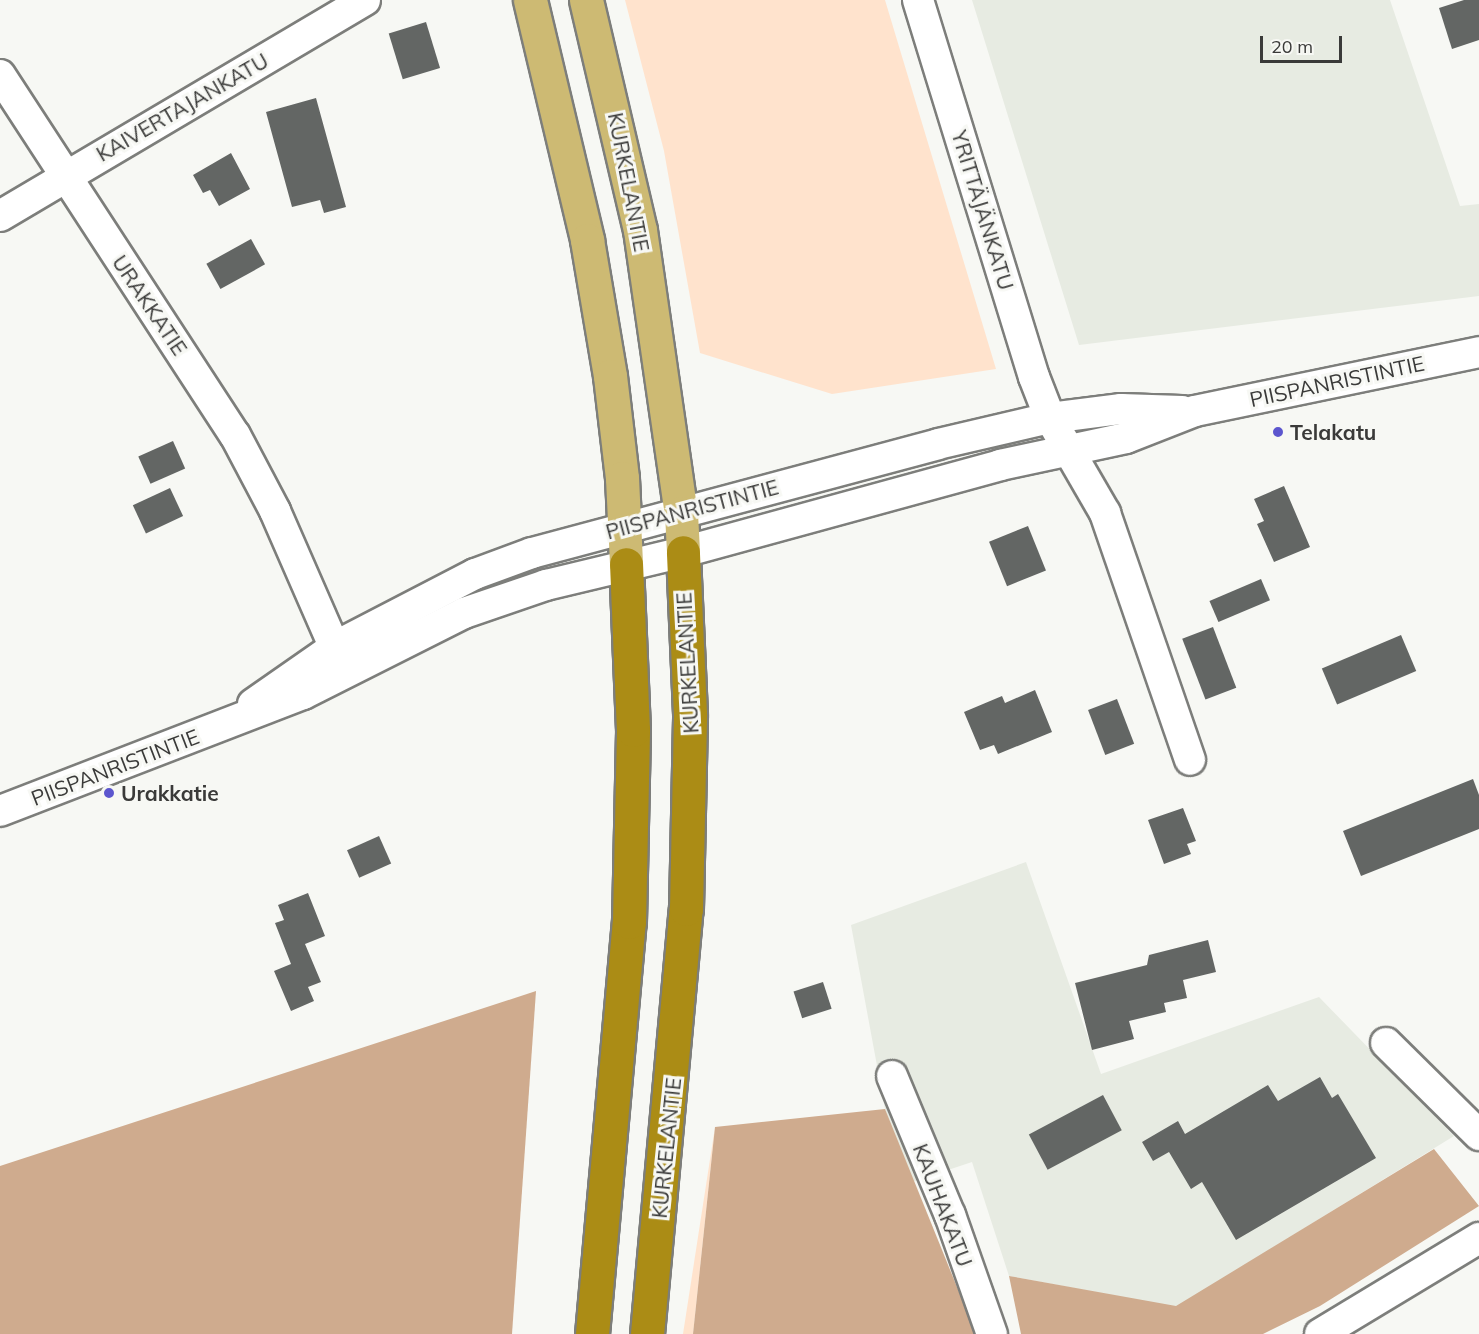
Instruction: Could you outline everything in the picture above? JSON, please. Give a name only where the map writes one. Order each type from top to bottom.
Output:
[{"type":"highway","name":"KURKELANTIE","points":[[647,1334],[687,909],[690,714],[683,552]]},
{"type":"highway","points":[[592,1334],[629,922],[633,730],[626,564]]},
{"type":"main road","points":[[530,0],[587,240],[610,376],[626,564]]},
{"type":"main road","name":"KURKELANTIE","points":[[586,0],[640,230],[681,513],[683,552]]},
{"type":"street","name":"KAIVERTAJANKATU","points":[[0,216],[63,176],[365,0]]},
{"type":"street","name":"YRITTÄJÄNKATU","points":[[918,0],[1050,418]]},
{"type":"street","name":"URAKKATIE","points":[[0,75],[63,176],[235,435],[275,511],[340,660]]},
{"type":"street","name":"PIISPANRISTINTIE","points":[[0,811],[229,723],[289,675],[340,660],[546,585],[683,552],[1000,465],[1126,438],[1195,411],[1479,352]]},
{"type":"street","name":"PIISPANRISTINTIE","points":[[340,660],[475,574],[564,543],[1050,418],[1121,409],[1195,411]]},
{"type":"street","points":[[1050,418],[1105,513],[1190,760]]},
{"type":"street","points":[[1386,1043],[1479,1135]]},
{"type":"street","name":"KAUHAKATU","points":[[892,1076],[950,1215],[993,1334]]},
{"type":"street","points":[[1320,1334],[1479,1238]]},
{"type":"shaded area","points":[[625,0],[885,0],[996,369],[832,394],[700,353],[664,151]]},
{"type":"shaded area","points":[[972,0],[1390,0],[1460,206],[1479,204],[1479,296],[1079,345]]},
{"type":"shaded area","points":[[1026,862],[1101,1074],[1319,997],[1454,1136],[1176,1307],[1009,1276],[972,1162],[909,1183],[885,1109],[851,925]]},
{"type":"shaded area","points":[[536,991],[512,1334],[0,1334],[0,1166]]},
{"type":"shaded area","points":[[885,1109],[976,1334],[693,1334],[715,1127]]},
{"type":"shaded area","points":[[715,1127],[693,1334],[683,1334]]},
{"type":"shaded area","points":[[1434,1149],[1479,1206],[1320,1306],[1263,1334],[1021,1334],[1009,1276],[1176,1306]]},
{"type":"building","points":[[1464,0],[1479,0],[1479,40],[1452,49],[1439,8]]},
{"type":"building","points":[[426,22],[440,68],[403,79],[389,33]]},
{"type":"building","points":[[316,98],[346,207],[324,213],[320,200],[292,207],[266,112]]},
{"type":"building","points":[[231,153],[250,189],[219,206],[210,190],[203,193],[193,175]]},
{"type":"building","points":[[251,239],[265,264],[220,289],[206,264]]},
{"type":"building","points":[[173,441],[185,468],[150,484],[138,456]]},
{"type":"building","points":[[1284,486],[1310,547],[1274,562],[1257,524],[1264,521],[1254,499]]},
{"type":"building","points":[[170,488],[183,516],[146,533],[133,505]]},
{"type":"building","points":[[1028,526],[1046,571],[1007,586],[989,542]]},
{"type":"building","points":[[1261,579],[1270,600],[1218,622],[1209,601]]},
{"type":"building","points":[[1213,627],[1236,688],[1205,700],[1182,639]]},
{"type":"building","points":[[1401,635],[1416,671],[1337,705],[1322,669]]},
{"type":"building","points":[[1035,690],[1052,732],[998,754],[994,745],[980,750],[964,712],[1002,696],[1005,703]]},
{"type":"building","points":[[1117,699],[1134,744],[1105,755],[1088,710]]},
{"type":"building","points":[[1473,779],[1479,795],[1479,829],[1361,876],[1343,831]]},
{"type":"building","points":[[1183,808],[1196,841],[1187,844],[1191,854],[1164,864],[1148,820]]},
{"type":"building","points":[[379,836],[391,863],[359,878],[347,850]]},
{"type":"building","points":[[308,893],[325,936],[305,944],[321,982],[308,987],[314,1001],[291,1011],[274,971],[291,964],[275,923],[284,920],[278,905]]},
{"type":"building","points":[[1208,940],[1216,972],[1183,980],[1187,998],[1164,1003],[1166,1012],[1129,1021],[1134,1039],[1092,1050],[1075,983],[1147,965],[1149,955]]},
{"type":"building","points":[[823,982],[832,1009],[802,1018],[794,992]]},
{"type":"building","points":[[1320,1077],[1332,1098],[1338,1094],[1376,1158],[1236,1240],[1202,1182],[1191,1189],[1169,1152],[1153,1161],[1142,1142],[1178,1121],[1185,1134],[1268,1085],[1278,1101]]},
{"type":"building","points":[[1103,1095],[1122,1130],[1048,1170],[1029,1134]]},
{"type":"place","name":"Telakatu","points":[[1278,432]]},
{"type":"place","name":"Urakkatie","points":[[109,793]]}]
